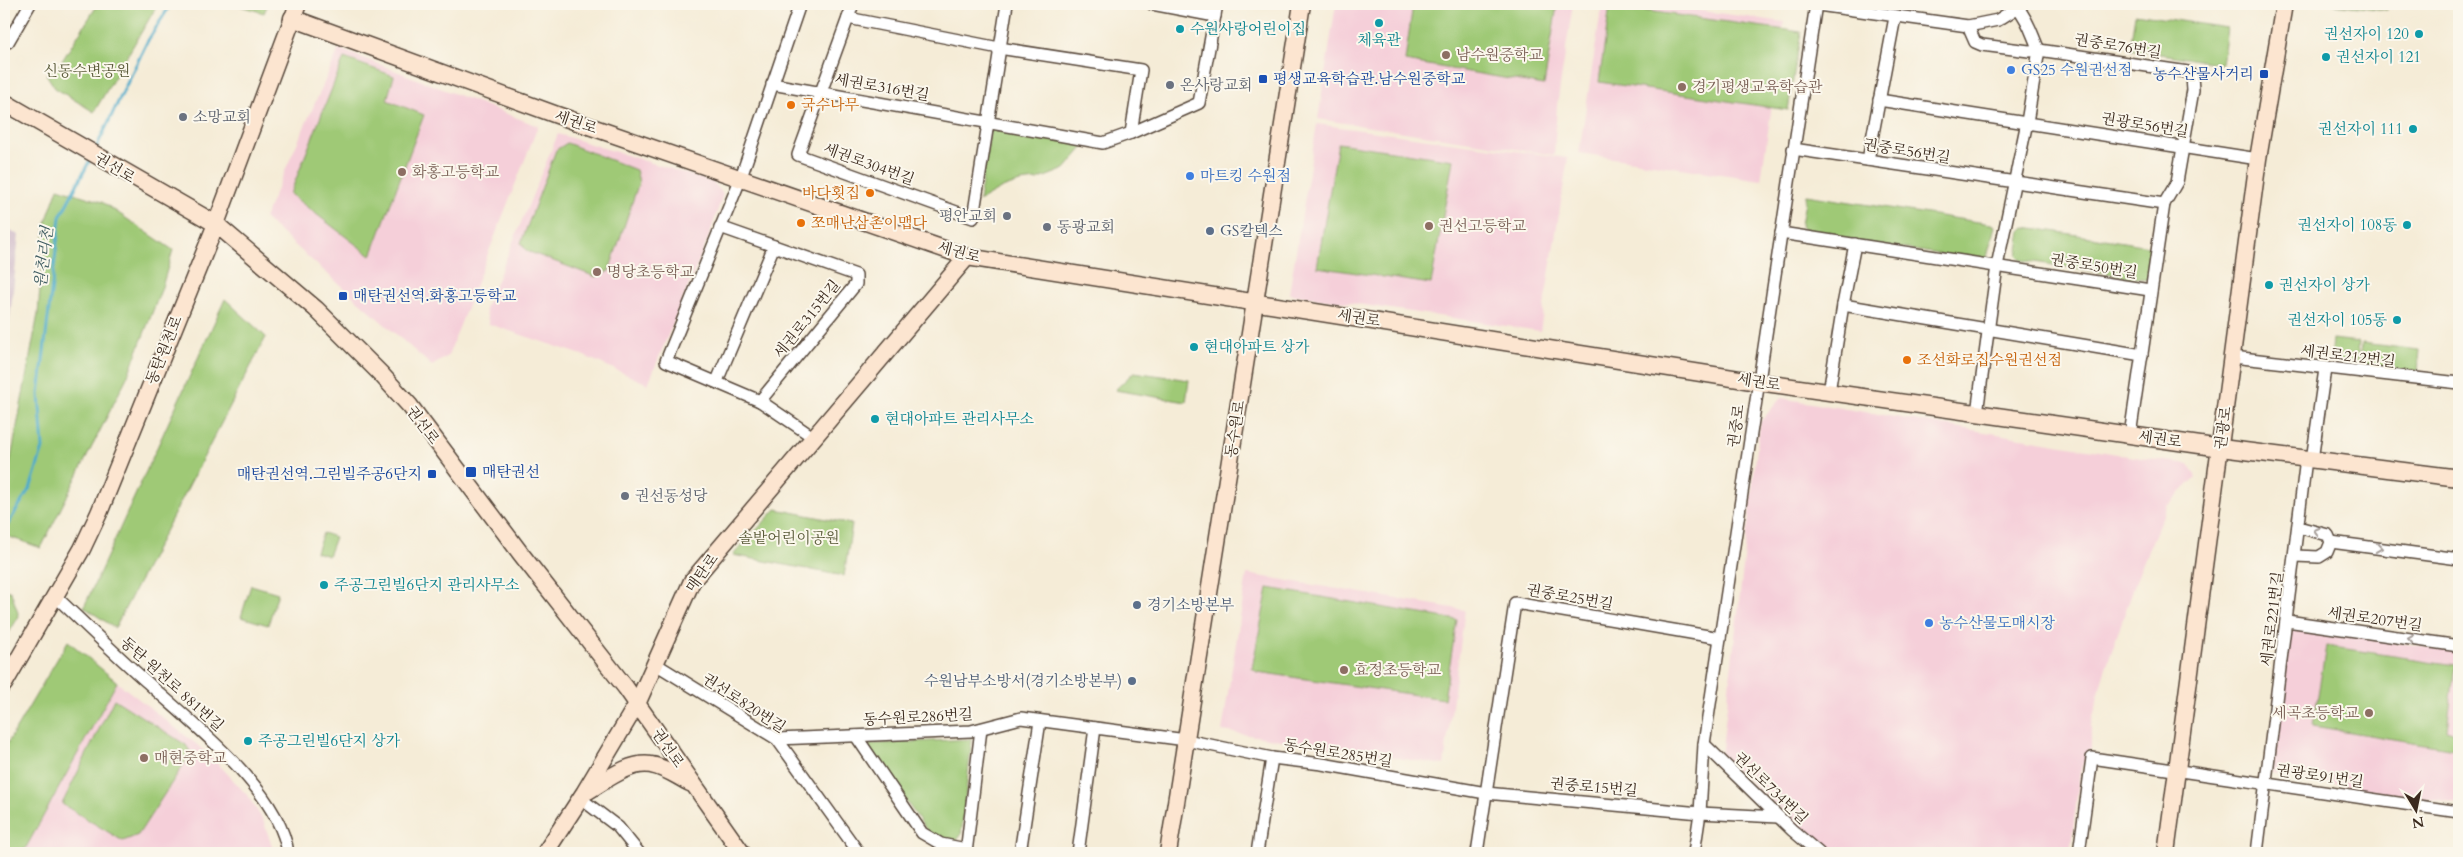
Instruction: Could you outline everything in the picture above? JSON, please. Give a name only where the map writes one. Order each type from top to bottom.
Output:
[{"type":"street","points":[[4,40],[8,42],[30,4]]},
{"type":"street","points":[[800,4],[740,180],[666,361],[717,381],[760,401],[814,437]]},
{"type":"street","name":"세권로304번길","points":[[853,4],[798,155],[973,218],[987,120],[1007,4]]},
{"type":"street","points":[[987,120],[1103,143],[1199,104],[1216,10],[1152,4]]},
{"type":"street","name":"동수원로","points":[[1168,853],[1302,4]]},
{"type":"street","points":[[1811,4],[1968,26],[1998,20],[2021,6],[2029,22],[2032,37],[2039,50],[2016,183],[1998,266],[1977,413]]},
{"type":"street","name":"권중로","points":[[1694,853],[1700,813],[1704,744],[1816,4]]},
{"type":"street","name":"권광로","points":[[2166,853],[2258,159],[2284,4]]},
{"type":"street","name":"세권로","points":[[295,11],[487,90],[740,180],[967,257],[1758,382],[2221,448],[2459,478]]},
{"type":"street","name":"동탄원천로","points":[[4,684],[82,549],[98,513],[216,224],[295,11]]},
{"type":"street","points":[[1868,160],[1895,16]]},
{"type":"street","points":[[848,18],[999,48],[1141,70],[1131,133]]},
{"type":"street","points":[[1968,26],[1975,42],[1982,45],[2029,51],[2039,50]]},
{"type":"street","name":"권중로76번길","points":[[2039,50],[2188,72],[2192,76],[2192,90],[2183,146]]},
{"type":"street","name":"세권로316번길","points":[[772,84],[987,120]]},
{"type":"street","name":"권광로56번길","points":[[1879,100],[2258,159]]},
{"type":"street","name":"권선로","points":[[4,102],[133,179],[216,224],[316,309],[380,373],[410,406],[637,704],[742,853]]},
{"type":"street","points":[[2150,290],[2164,204],[2177,182],[2183,146]]},
{"type":"street","name":"권중로56번길","points":[[1793,149],[2164,204]]},
{"type":"street","name":"세권로315번길","points":[[720,227],[856,276],[856,284],[760,401]]},
{"type":"street","name":"권중로50번길","points":[[1780,233],[2150,290],[2130,435]]},
{"type":"street","points":[[1829,392],[1855,244]]},
{"type":"street","points":[[717,381],[774,246]]},
{"type":"street","name":"매탄로","points":[[544,853],[582,795],[637,704],[692,581],[967,257]]},
{"type":"street","points":[[1843,306],[2142,355]]},
{"type":"street","name":"세권로212번길","points":[[2233,357],[2459,383]]},
{"type":"street","name":"세권로221번길","points":[[2257,853],[2298,527],[2326,369]]},
{"type":"street","points":[[2295,556],[2318,557],[2328,552],[2331,542],[2328,535],[2298,527]]},
{"type":"street","points":[[2331,542],[2459,559]]},
{"type":"street","name":"동탄 원천로 881번길","points":[[55,596],[147,682],[207,733],[248,780],[268,807],[286,837],[288,853]]},
{"type":"street","name":"권중로25번길","points":[[1486,793],[1515,603],[1720,638]]},
{"type":"street","name":"세권로207번길","points":[[2287,621],[2459,646]]},
{"type":"street","name":"권선로820번길","points":[[654,663],[777,739],[859,853]]},
{"type":"street","name":"동수원로286번길","points":[[777,739],[971,731],[1021,718],[1186,740]]},
{"type":"street","points":[[1020,853],[1040,721]]},
{"type":"street","points":[[1078,853],[1095,728]]},
{"type":"street","points":[[966,851],[981,729]]},
{"type":"street","name":"동수원로286번길","points":[[856,736],[922,834],[941,844],[966,851]]},
{"type":"street","name":"동수원로285번길","points":[[1186,740],[1272,758],[1322,764],[1486,793]]},
{"type":"street","name":"권선로734번길","points":[[1704,744],[1778,817],[1819,853]]},
{"type":"street","points":[[1257,853],[1272,758]]},
{"type":"street","name":"권광로91번길","points":[[2079,853],[2092,758],[2459,812]]},
{"type":"street","points":[[640,853],[618,827],[582,795],[627,769],[645,764],[662,768],[694,786]]},
{"type":"street","points":[[1476,853],[1486,793]]},
{"type":"street","name":"권중로15번길","points":[[1486,793],[1700,813],[1778,817]]},
{"type":"shaded area","name":"남수원중학교","points":[[1336,4],[1573,4],[1557,105],[1554,155],[1318,119]]},
{"type":"shaded area","name":"경기평생교육학습관","points":[[1602,4],[1651,4],[1784,22],[1761,180],[1579,153]]},
{"type":"shaded area","name":"화홍고등학교","points":[[339,49],[538,126],[448,356],[432,366],[264,218]]},
{"type":"shaded area","name":"권선고등학교","points":[[1317,124],[1568,158],[1540,331],[1289,294]]},
{"type":"shaded area","name":"명당초등학교","points":[[558,134],[713,182],[723,194],[709,236],[648,384],[582,355],[489,324],[485,309]]},
{"type":"shaded area","points":[[4,228],[19,235],[4,372]]},
{"type":"shaded area","name":"농수산물도매시장","points":[[1781,398],[2141,458],[2189,464],[2196,477],[2167,506],[2139,572],[2104,673],[2091,725],[2091,747],[2080,772],[2070,853],[1831,853],[1721,757],[1760,422]]},
{"type":"shaded area","name":"효정초등학교","points":[[1247,574],[1465,610],[1444,765],[1222,731]]},
{"type":"shaded area","name":"세곡초등학교","points":[[2289,626],[2459,652],[2459,804],[2271,774]]},
{"type":"shaded area","name":"매현중학교","points":[[117,682],[200,747],[247,795],[263,820],[273,849],[270,853],[23,852]]},
{"type":"green space","name":"신동수변공원","points":[[98,4],[158,4],[94,112],[55,88],[46,74],[60,64]]},
{"type":"green space","points":[[234,4],[268,4],[264,13]]},
{"type":"green space","points":[[1413,4],[1543,4],[1557,6],[1544,85],[1405,61]]},
{"type":"green space","points":[[2333,4],[2387,4],[2387,10]]},
{"type":"green space","points":[[1610,6],[1801,32],[1788,110],[1599,82]]},
{"type":"green space","points":[[2135,14],[2227,28],[2222,64],[2130,49]]},
{"type":"green space","points":[[344,58],[394,76],[387,100],[424,115],[371,256],[290,194]]},
{"type":"green space","points":[[991,124],[1088,142],[1065,169],[1037,180],[1020,182],[1002,188],[979,201]]},
{"type":"green space","points":[[567,143],[636,170],[639,182],[609,271],[596,277],[527,251],[521,243],[556,150]]},
{"type":"green space","points":[[1338,143],[1453,160],[1431,284],[1317,267]]},
{"type":"green space","points":[[58,188],[102,202],[173,250],[161,290],[128,375],[41,548],[4,535],[4,485],[7,480],[38,314],[45,225]]},
{"type":"green space","points":[[1806,195],[1991,224],[1995,226],[1986,261],[1805,234],[1801,225]]},
{"type":"green space","points":[[2025,227],[2156,247],[2151,280],[2021,260],[2017,256],[2021,231]]},
{"type":"green space","points":[[225,299],[266,337],[115,628],[84,607]]},
{"type":"green space","points":[[2332,339],[2359,342],[2357,363],[2330,360]]},
{"type":"green space","points":[[2362,343],[2419,350],[2417,372],[2360,365]]},
{"type":"green space","points":[[1134,372],[1189,380],[1186,402],[1115,390]]},
{"type":"green space","name":"솔밭어린이공원","points":[[776,509],[852,524],[844,576],[733,555]]},
{"type":"green space","points":[[323,533],[335,537],[328,556],[316,552]]},
{"type":"green space","points":[[251,585],[278,593],[268,625],[241,617]]},
{"type":"green space","points":[[1268,588],[1457,620],[1444,699],[1257,672],[1252,668]]},
{"type":"green space","points":[[4,589],[11,592],[19,616],[4,641]]},
{"type":"green space","points":[[68,641],[117,682],[23,853],[4,853],[4,749]]},
{"type":"green space","points":[[2326,646],[2455,665],[2447,730],[2457,734],[2455,749],[2313,726]]},
{"type":"green space","points":[[114,699],[186,745],[191,753],[138,835],[123,841],[62,804]]},
{"type":"green space","points":[[972,739],[961,835],[954,844],[928,832],[870,751],[869,744]]},
{"type":"waterway","name":"원천리천","points":[[95,150],[147,42],[171,4]]},
{"type":"waterway","name":"원천리천","points":[[4,531],[31,486],[43,448],[39,394],[60,217],[91,158]]},
{"type":"place","name":"체육관","points":[[1379,23]]},
{"type":"place","name":"수원사랑어린이집","points":[[1180,29]]},
{"type":"place","name":"권선자이 120","points":[[2419,34]]},
{"type":"place","name":"남수원중학교","points":[[1446,55]]},
{"type":"place","name":"권선자이 121","points":[[2326,57]]},
{"type":"place","name":"GS25 수원권선점","points":[[2011,70]]},
{"type":"place","name":"농수산물사거리","points":[[2264,74]]},
{"type":"place","name":"평생교육학습관.남수원중학교","points":[[1263,79]]},
{"type":"place","name":"온사랑교회","points":[[1170,85]]},
{"type":"place","name":"경기평생교육학습관","points":[[1682,87]]},
{"type":"place","name":"국수나무","points":[[791,105]]},
{"type":"place","name":"소망교회","points":[[183,117]]},
{"type":"place","name":"권선자이 111","points":[[2413,129]]},
{"type":"place","name":"화홍고등학교","points":[[402,172]]},
{"type":"place","name":"마트킹 수원점","points":[[1190,176]]},
{"type":"place","name":"바다횟집","points":[[870,193]]},
{"type":"place","name":"평안교회","points":[[1007,216]]},
{"type":"place","name":"쪼매난삼촌이맵다","points":[[801,223]]},
{"type":"place","name":"권선자이 108동","points":[[2407,225]]},
{"type":"place","name":"권선고등학교","points":[[1429,226]]},
{"type":"place","name":"동광교회","points":[[1047,227]]},
{"type":"place","name":"GS칼텍스","points":[[1210,231]]},
{"type":"place","name":"명당초등학교","points":[[597,272]]},
{"type":"place","name":"권선자이 상가","points":[[2269,285]]},
{"type":"place","name":"매탄권선역.화홍고등학교","points":[[343,296]]},
{"type":"place","name":"권선자이 105동","points":[[2397,320]]},
{"type":"place","name":"현대아파트 상가","points":[[1194,347]]},
{"type":"place","name":"조선화로집수원권선점","points":[[1907,360]]},
{"type":"place","name":"현대아파트 관리사무소","points":[[875,419]]},
{"type":"place","name":"매탄권선","points":[[471,472]]},
{"type":"place","name":"매탄권선역.그린빌주공6단지","points":[[432,474]]},
{"type":"place","name":"권선동성당","points":[[625,496]]},
{"type":"place","name":"주공그린빌6단지 관리사무소","points":[[324,585]]},
{"type":"place","name":"경기소방본부","points":[[1137,605]]},
{"type":"place","name":"농수산물도매시장","points":[[1929,623]]},
{"type":"place","name":"효정초등학교","points":[[1344,670]]},
{"type":"place","name":"수원남부소방서(경기소방본부)","points":[[1132,681]]},
{"type":"place","name":"세곡초등학교","points":[[2369,713]]},
{"type":"place","name":"주공그린빌6단지 상가","points":[[248,741]]},
{"type":"place","name":"매현중학교","points":[[144,758]]}]
